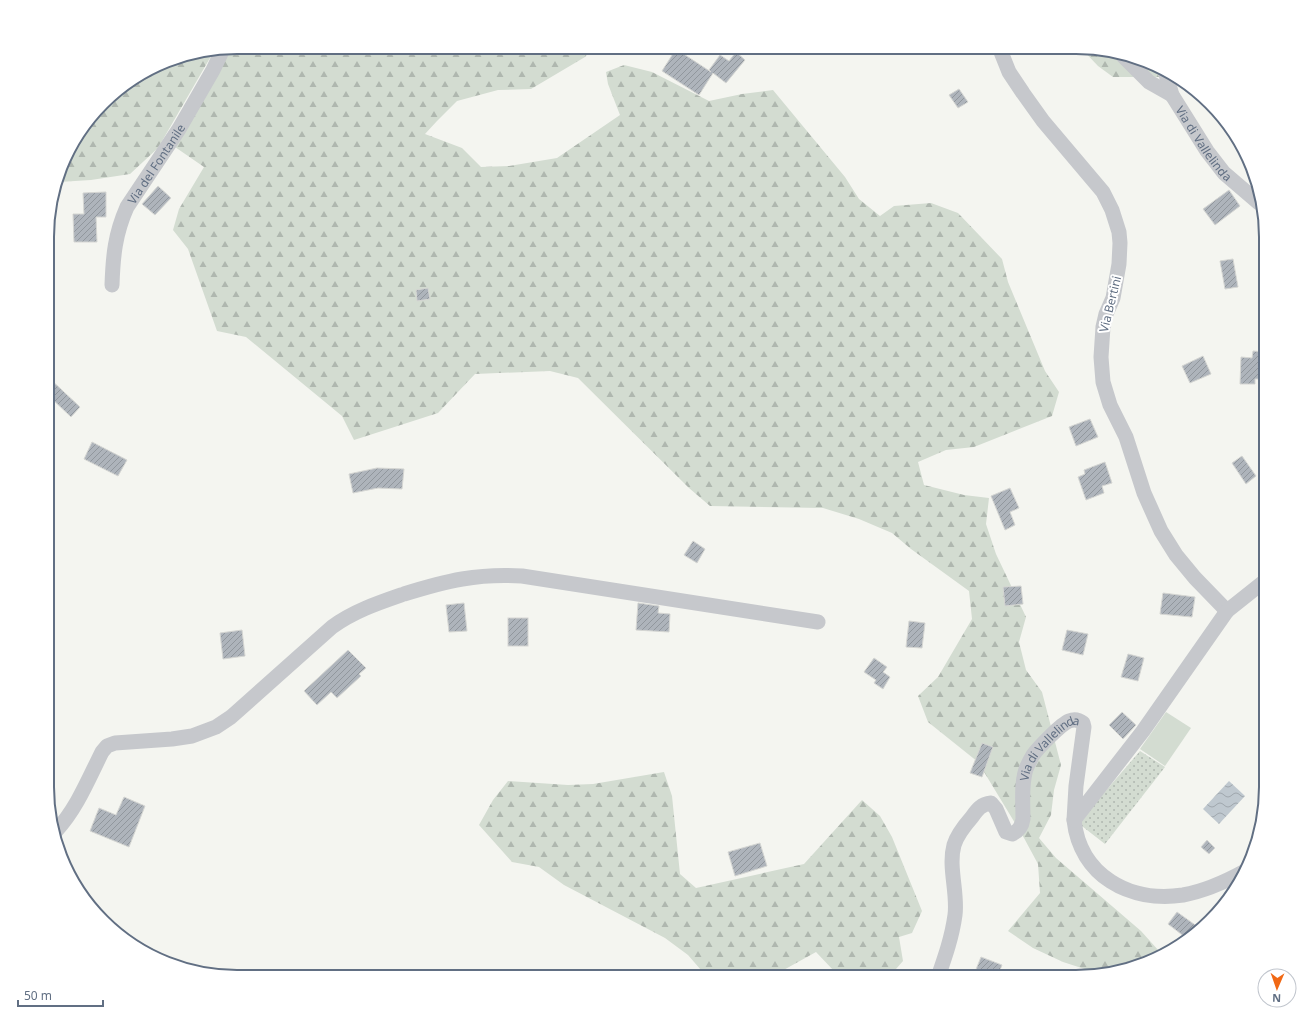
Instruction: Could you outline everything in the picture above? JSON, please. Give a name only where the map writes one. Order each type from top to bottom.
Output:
[{"type":"street","name":"Via Bertini","points":[[1002,54],[1009,72],[1023,93],[1043,120],[1103,192],[1112,210],[1119,232],[1119,264],[1114,298],[1106,314],[1103,327],[1101,358],[1103,382],[1110,405],[1126,436],[1144,494],[1161,531],[1176,555],[1195,578],[1227,611]]},
{"type":"street","name":"Via del Fontanile","points":[[112,285],[114,247],[117,232],[124,214],[134,196],[182,124],[220,55]]},
{"type":"street","name":"Via di Vallelinda","points":[[1129,62],[1149,82],[1172,95]]},
{"type":"street","name":"Via di Vallelinda","points":[[1167,79],[1172,95],[1218,166],[1255,199]]},
{"type":"street","points":[[59,828],[68,817],[77,802],[102,752],[107,746],[120,742],[181,738],[216,727],[231,717],[341,621],[367,606],[439,584],[466,578],[485,576],[522,576],[818,622]]},
{"type":"street","points":[[1235,876],[1208,888],[1187,894],[1160,896],[1136,893],[1110,882],[1096,870],[1088,860],[1082,848],[1076,832],[1074,820],[1143,731],[1227,611],[1259,586]]},
{"type":"street","name":"Via di Vallelinda","points":[[941,970],[950,944],[954,921],[956,900],[953,858],[954,845],[957,839],[974,814],[986,803],[990,803],[994,806],[1006,832],[1012,834],[1019,830],[1023,819],[1025,772],[1029,761],[1064,724],[1077,720],[1083,723],[1084,727],[1076,786],[1074,820]]},
{"type":"green space","points":[[224,54],[587,54],[585,57],[531,89],[498,90],[457,101],[425,134],[462,148],[481,167],[509,166],[557,158],[620,115],[608,84],[606,72],[624,65],[652,72],[709,101],[742,94],[773,90],[845,177],[859,199],[880,216],[894,206],[931,203],[958,213],[1002,259],[1008,282],[1045,371],[1059,392],[1052,416],[974,447],[946,450],[918,462],[924,485],[964,495],[989,498],[986,524],[996,554],[1026,617],[1019,642],[1026,670],[1042,692],[1061,765],[1054,790],[1051,815],[1039,838],[1056,858],[1141,931],[1158,950],[1123,964],[1088,970],[1063,962],[1033,948],[1008,931],[1040,893],[1038,864],[978,762],[928,722],[918,696],[938,677],[972,619],[969,591],[911,549],[892,533],[859,519],[823,508],[710,506],[689,488],[578,378],[550,371],[475,374],[438,413],[354,440],[342,416],[246,337],[217,331],[188,249],[173,230],[179,209],[204,167],[175,147]]},
{"type":"green space","points":[[1087,54],[1123,60],[1157,73],[1159,77],[1113,77],[1098,66]]},
{"type":"green space","points":[[211,56],[158,148],[130,174],[91,180],[63,182],[73,156],[85,135],[99,116],[116,99],[135,85],[156,73],[190,60]]},
{"type":"green space","points":[[1166,712],[1191,728],[1165,766],[1140,749]]},
{"type":"green space","points":[[1140,751],[1165,767],[1105,844],[1078,823]]},
{"type":"green space","points":[[664,772],[672,796],[680,874],[696,888],[804,864],[862,800],[880,816],[892,837],[922,911],[912,933],[899,937],[903,961],[895,970],[833,970],[816,952],[784,970],[701,970],[688,955],[665,938],[564,885],[539,867],[512,862],[479,825],[493,800],[508,781],[568,785],[593,784]]},
{"type":"water","points":[[1229,781],[1245,796],[1219,824],[1203,809]]},
{"type":"building","points":[[673,54],[684,54],[711,72],[709,70],[720,55],[729,61],[734,54],[738,54],[745,60],[726,83],[713,73],[699,95],[662,71]]},
{"type":"building","points":[[959,89],[968,102],[958,108],[949,95]]},
{"type":"building","points":[[158,186],[171,198],[155,215],[142,204]]},
{"type":"building","points":[[1229,190],[1240,206],[1215,225],[1203,209]]},
{"type":"building","points":[[106,192],[106,217],[96,217],[97,242],[74,242],[73,214],[84,214],[83,193]]},
{"type":"building","points":[[1233,259],[1238,287],[1225,289],[1220,261]]},
{"type":"building","points":[[428,288],[430,299],[417,301],[416,290]]},
{"type":"building","points":[[1253,351],[1259,351],[1259,379],[1255,379],[1255,384],[1240,384],[1241,357],[1252,358]]},
{"type":"building","points":[[1203,356],[1211,374],[1190,383],[1182,366]]},
{"type":"building","points":[[54,383],[80,407],[71,417],[54,401]]},
{"type":"building","points":[[1090,419],[1098,437],[1076,446],[1069,427]]},
{"type":"building","points":[[92,442],[127,460],[118,476],[84,459]]},
{"type":"building","points":[[1242,456],[1256,476],[1246,484],[1232,463]]},
{"type":"building","points":[[1105,462],[1112,483],[1102,486],[1104,493],[1086,500],[1078,477],[1085,474],[1084,470]]},
{"type":"building","points":[[377,468],[404,469],[402,489],[378,488],[353,493],[349,474]]},
{"type":"building","points":[[1010,488],[1019,508],[1010,512],[1015,525],[1005,530],[991,496]]},
{"type":"building","points":[[693,541],[705,549],[697,563],[684,555]]},
{"type":"building","points":[[1021,586],[1023,604],[1005,606],[1003,587]]},
{"type":"building","points":[[1163,593],[1195,597],[1192,617],[1160,614]]},
{"type":"building","points":[[464,603],[467,631],[449,632],[446,605]]},
{"type":"building","points":[[638,603],[659,606],[658,613],[670,614],[669,632],[636,630]]},
{"type":"building","points":[[508,618],[528,618],[528,646],[508,646]]},
{"type":"building","points":[[909,621],[925,623],[922,648],[906,647]]},
{"type":"building","points":[[242,630],[245,656],[223,659],[220,633]]},
{"type":"building","points":[[1067,630],[1088,634],[1083,655],[1062,650]]},
{"type":"building","points":[[348,650],[366,668],[359,674],[361,676],[337,698],[331,692],[317,705],[304,691]]},
{"type":"building","points":[[1128,654],[1144,658],[1138,681],[1121,677]]},
{"type":"building","points":[[874,658],[887,667],[883,672],[890,677],[883,689],[874,683],[876,680],[864,672]]},
{"type":"building","points":[[1122,712],[1136,725],[1123,739],[1109,725]]},
{"type":"building","points":[[982,743],[993,747],[982,777],[970,773]]},
{"type":"building","points":[[124,797],[145,806],[129,847],[90,831],[99,808],[116,815]]},
{"type":"building","points":[[1207,840],[1215,848],[1209,854],[1201,847]]},
{"type":"building","points":[[760,843],[767,866],[735,876],[728,852]]},
{"type":"building","points":[[1177,912],[1196,926],[1183,935],[1168,924]]},
{"type":"building","points":[[981,957],[1002,965],[1000,970],[976,970]]}]
